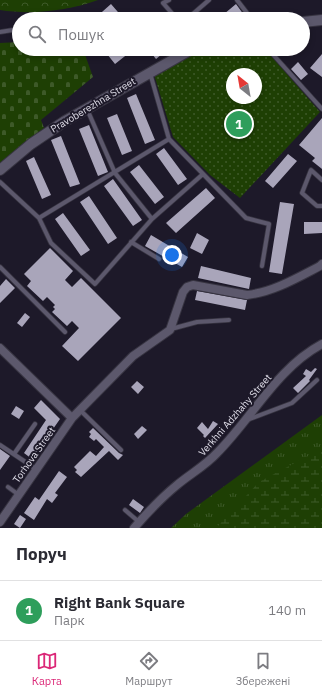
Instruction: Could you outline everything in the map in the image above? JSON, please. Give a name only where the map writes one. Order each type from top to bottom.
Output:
[{"type":"street","points":[[310,21],[322,20]]},
{"type":"street","name":"Pravoberezhna Street","points":[[0,170],[48,132],[87,108],[179,56]]},
{"type":"street","points":[[0,348],[72,418],[133,356],[170,330],[183,292],[187,287],[193,285],[247,295],[255,294],[294,280],[322,264]]},
{"type":"street","name":"Verkhni Adzhahy Street","points":[[137,525],[161,498],[201,468],[217,453],[295,362],[322,344]]},
{"type":"street","name":"Torhova Street","points":[[0,522],[72,418]]},
{"type":"lane","points":[[169,0],[163,3],[171,12]]},
{"type":"lane","points":[[195,12],[210,0]]},
{"type":"lane","points":[[237,0],[246,12]]},
{"type":"lane","points":[[0,32],[12,30]]},
{"type":"lane","points":[[274,56],[322,109]]},
{"type":"lane","points":[[150,72],[169,139],[246,218],[269,224],[262,266]]},
{"type":"lane","points":[[87,108],[115,173],[152,219]]},
{"type":"lane","points":[[39,218],[169,139]]},
{"type":"lane","points":[[322,180],[311,170],[302,193],[317,206],[322,206]]},
{"type":"lane","points":[[0,182],[39,218],[51,243],[95,284],[152,219],[203,174]]},
{"type":"lane","points":[[131,242],[159,259]]},
{"type":"lane","points":[[0,267],[65,332]]},
{"type":"lane","points":[[170,330],[198,322],[229,320]]},
{"type":"lane","points":[[245,421],[292,403],[317,380]]},
{"type":"lane","points":[[80,410],[121,450]]},
{"type":"lane","points":[[14,454],[34,424]]},
{"type":"lane","points":[[0,445],[36,470]]},
{"type":"lane","points":[[8,487],[19,495]]},
{"type":"lane","points":[[125,510],[137,525]]},
{"type":"green space","points":[[0,0],[98,0],[62,9],[24,12],[0,10]]},
{"type":"green space","points":[[12,42],[12,56],[86,56],[93,77],[41,120],[44,128],[0,163],[0,43]]},
{"type":"green space","points":[[180,56],[271,56],[320,112],[240,198],[210,175],[173,137],[153,71]]},
{"type":"green space","points":[[322,415],[322,528],[171,528],[186,514]]},
{"type":"green space","points":[[322,451],[322,528],[216,528],[259,482],[306,457]]},
{"type":"building","points":[[111,4],[118,12],[102,12]]},
{"type":"building","points":[[236,4],[242,12],[226,12]]},
{"type":"building","points":[[322,54],[322,77],[310,68]]},
{"type":"building","points":[[109,56],[125,56],[115,64]]},
{"type":"building","points":[[298,62],[308,74],[301,80],[291,69]]},
{"type":"building","points":[[136,94],[155,140],[145,144],[127,98]]},
{"type":"building","points":[[117,114],[132,151],[122,155],[107,118]]},
{"type":"building","points":[[322,118],[322,169],[312,161],[315,158],[299,145]]},
{"type":"building","points":[[89,125],[108,172],[98,176],[79,129]]},
{"type":"building","points":[[61,136],[80,184],[70,187],[51,140]]},
{"type":"building","points":[[164,148],[187,179],[178,185],[156,154]]},
{"type":"building","points":[[288,154],[297,161],[273,188],[265,181]]},
{"type":"building","points":[[34,157],[51,195],[42,199],[26,161]]},
{"type":"building","points":[[139,165],[164,197],[155,204],[130,172]]},
{"type":"building","points":[[113,179],[142,220],[133,226],[104,186]]},
{"type":"building","points":[[206,188],[215,198],[176,233],[166,223]]},
{"type":"building","points":[[89,196],[117,238],[108,244],[80,202]]},
{"type":"building","points":[[280,202],[294,204],[282,274],[269,272]]},
{"type":"building","points":[[63,213],[90,250],[81,256],[55,219]]},
{"type":"building","points":[[304,222],[322,222],[322,233],[304,234]]},
{"type":"building","points":[[197,233],[209,240],[202,254],[190,248]]},
{"type":"building","points":[[151,235],[188,257],[182,267],[145,246]]},
{"type":"building","points":[[50,248],[73,271],[65,280],[72,287],[81,278],[121,318],[78,361],[62,346],[79,328],[72,321],[67,326],[52,312],[55,309],[53,307],[55,305],[47,297],[43,301],[27,286],[31,281],[24,274]]},
{"type":"building","points":[[201,266],[251,278],[249,289],[198,278]]},
{"type":"building","points":[[6,279],[15,288],[0,303],[0,286]]},
{"type":"building","points":[[197,291],[247,300],[245,310],[195,300]]},
{"type":"building","points":[[25,313],[30,317],[22,327],[17,323]]},
{"type":"building","points":[[315,368],[317,369],[309,380],[310,381],[298,393],[293,388],[306,376],[303,374],[306,369],[311,372]]},
{"type":"building","points":[[137,381],[144,387],[138,394],[131,387]]},
{"type":"building","points":[[41,400],[60,419],[32,459],[24,453],[46,420],[34,408]]},
{"type":"building","points":[[16,406],[24,411],[19,419],[11,414]]},
{"type":"building","points":[[213,421],[218,424],[205,438],[197,428],[202,422],[208,429]]},
{"type":"building","points":[[142,426],[147,430],[138,439],[134,434]]},
{"type":"building","points":[[93,428],[123,455],[118,460],[109,451],[81,477],[75,472],[77,470],[74,467],[90,451],[96,456],[104,447],[96,439],[94,441],[89,437],[91,434],[89,432]]},
{"type":"building","points":[[0,449],[10,456],[0,470]]},
{"type":"building","points":[[59,471],[67,477],[55,493],[58,495],[52,503],[47,499],[34,520],[24,513],[35,497],[39,500]]},
{"type":"building","points":[[133,499],[144,507],[140,513],[129,505]]},
{"type":"building","points":[[20,515],[26,519],[20,528],[14,524]]},
{"type":"place","name":"Right Bank Square","points":[[239,124]]}]
